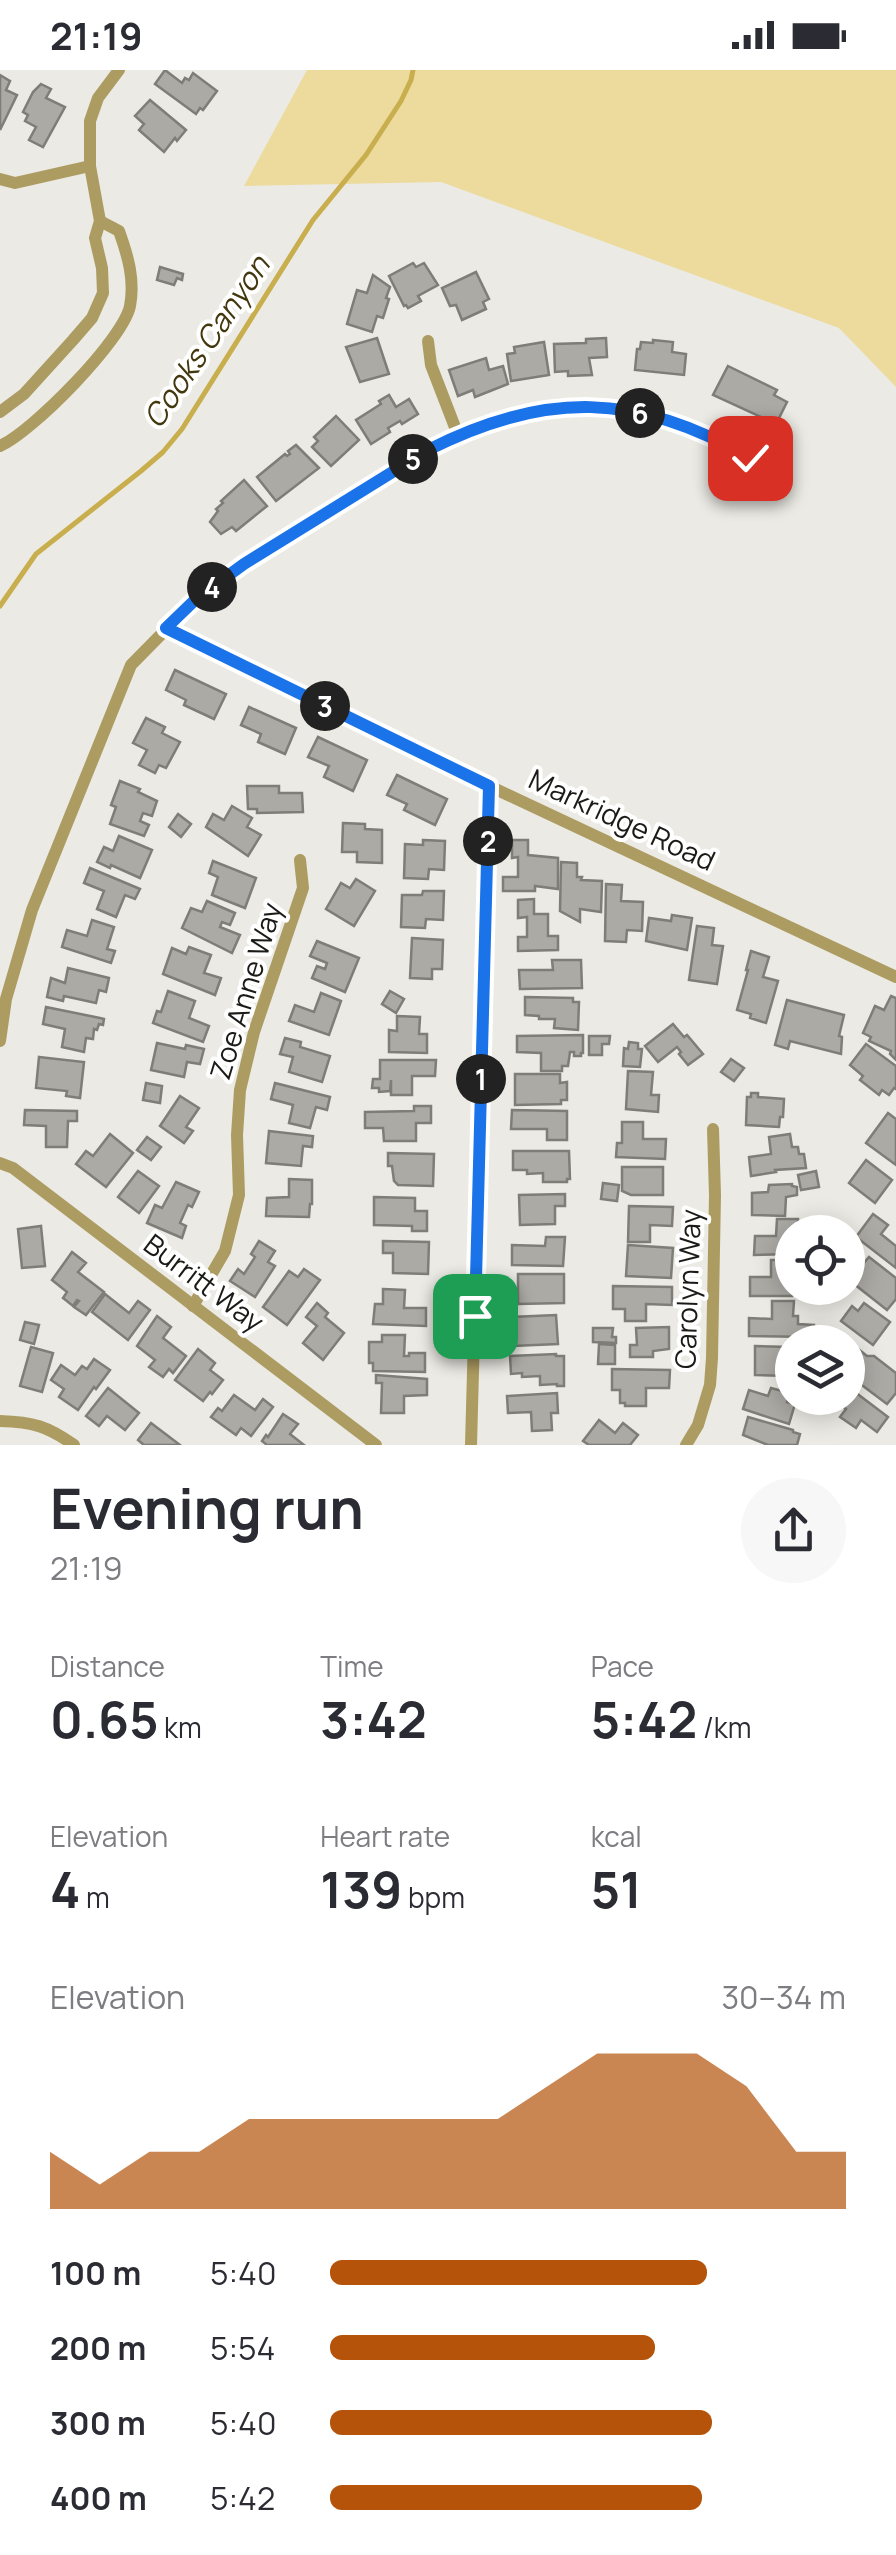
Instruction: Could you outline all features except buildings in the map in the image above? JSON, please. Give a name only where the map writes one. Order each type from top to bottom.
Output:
[{"type":"street","points":[[0,412],[24,394],[92,318],[103,294],[95,238],[100,221],[90,166],[90,121],[98,98],[119,70]]},
{"type":"street","points":[[0,179],[15,183],[90,166]]},
{"type":"street","points":[[0,446],[25,431],[63,394],[120,330],[129,311],[131,268],[125,248],[119,231],[100,221]]},
{"type":"street","points":[[428,342],[431,365],[458,435]]},
{"type":"street","points":[[0,1040],[6,1000],[32,910],[131,665],[196,599],[244,564],[428,450],[518,414],[602,406],[660,416],[719,440],[750,458]]},
{"type":"street","name":"Markridge Road","points":[[166,628],[489,786],[896,977]]},
{"type":"street","points":[[471,1445],[489,786]]},
{"type":"street","name":"Zoe Anne Way","points":[[194,1306],[225,1251],[240,1195],[240,1090],[254,1032],[303,888],[300,860]]},
{"type":"street","name":"Carolyn Way","points":[[686,1445],[698,1424],[710,1386],[715,1194],[712,1129]]},
{"type":"street","name":"Burritt Way","points":[[0,1163],[13,1168],[376,1445]]},
{"type":"street","points":[[0,1421],[30,1422],[53,1430],[74,1445]]},
{"type":"shaded area","points":[[307,70],[896,70],[896,387],[839,328],[441,182],[244,186]]},
{"type":"waterway","name":"Cooks Canyon","points":[[0,606],[36,554],[141,471],[182,429],[313,220],[366,155],[401,101],[413,70]]},
{"type":"route","points":[[475,1316],[489,786],[166,628],[196,599],[244,564],[428,450],[518,414],[602,406],[660,416],[719,440],[750,458]]}]
